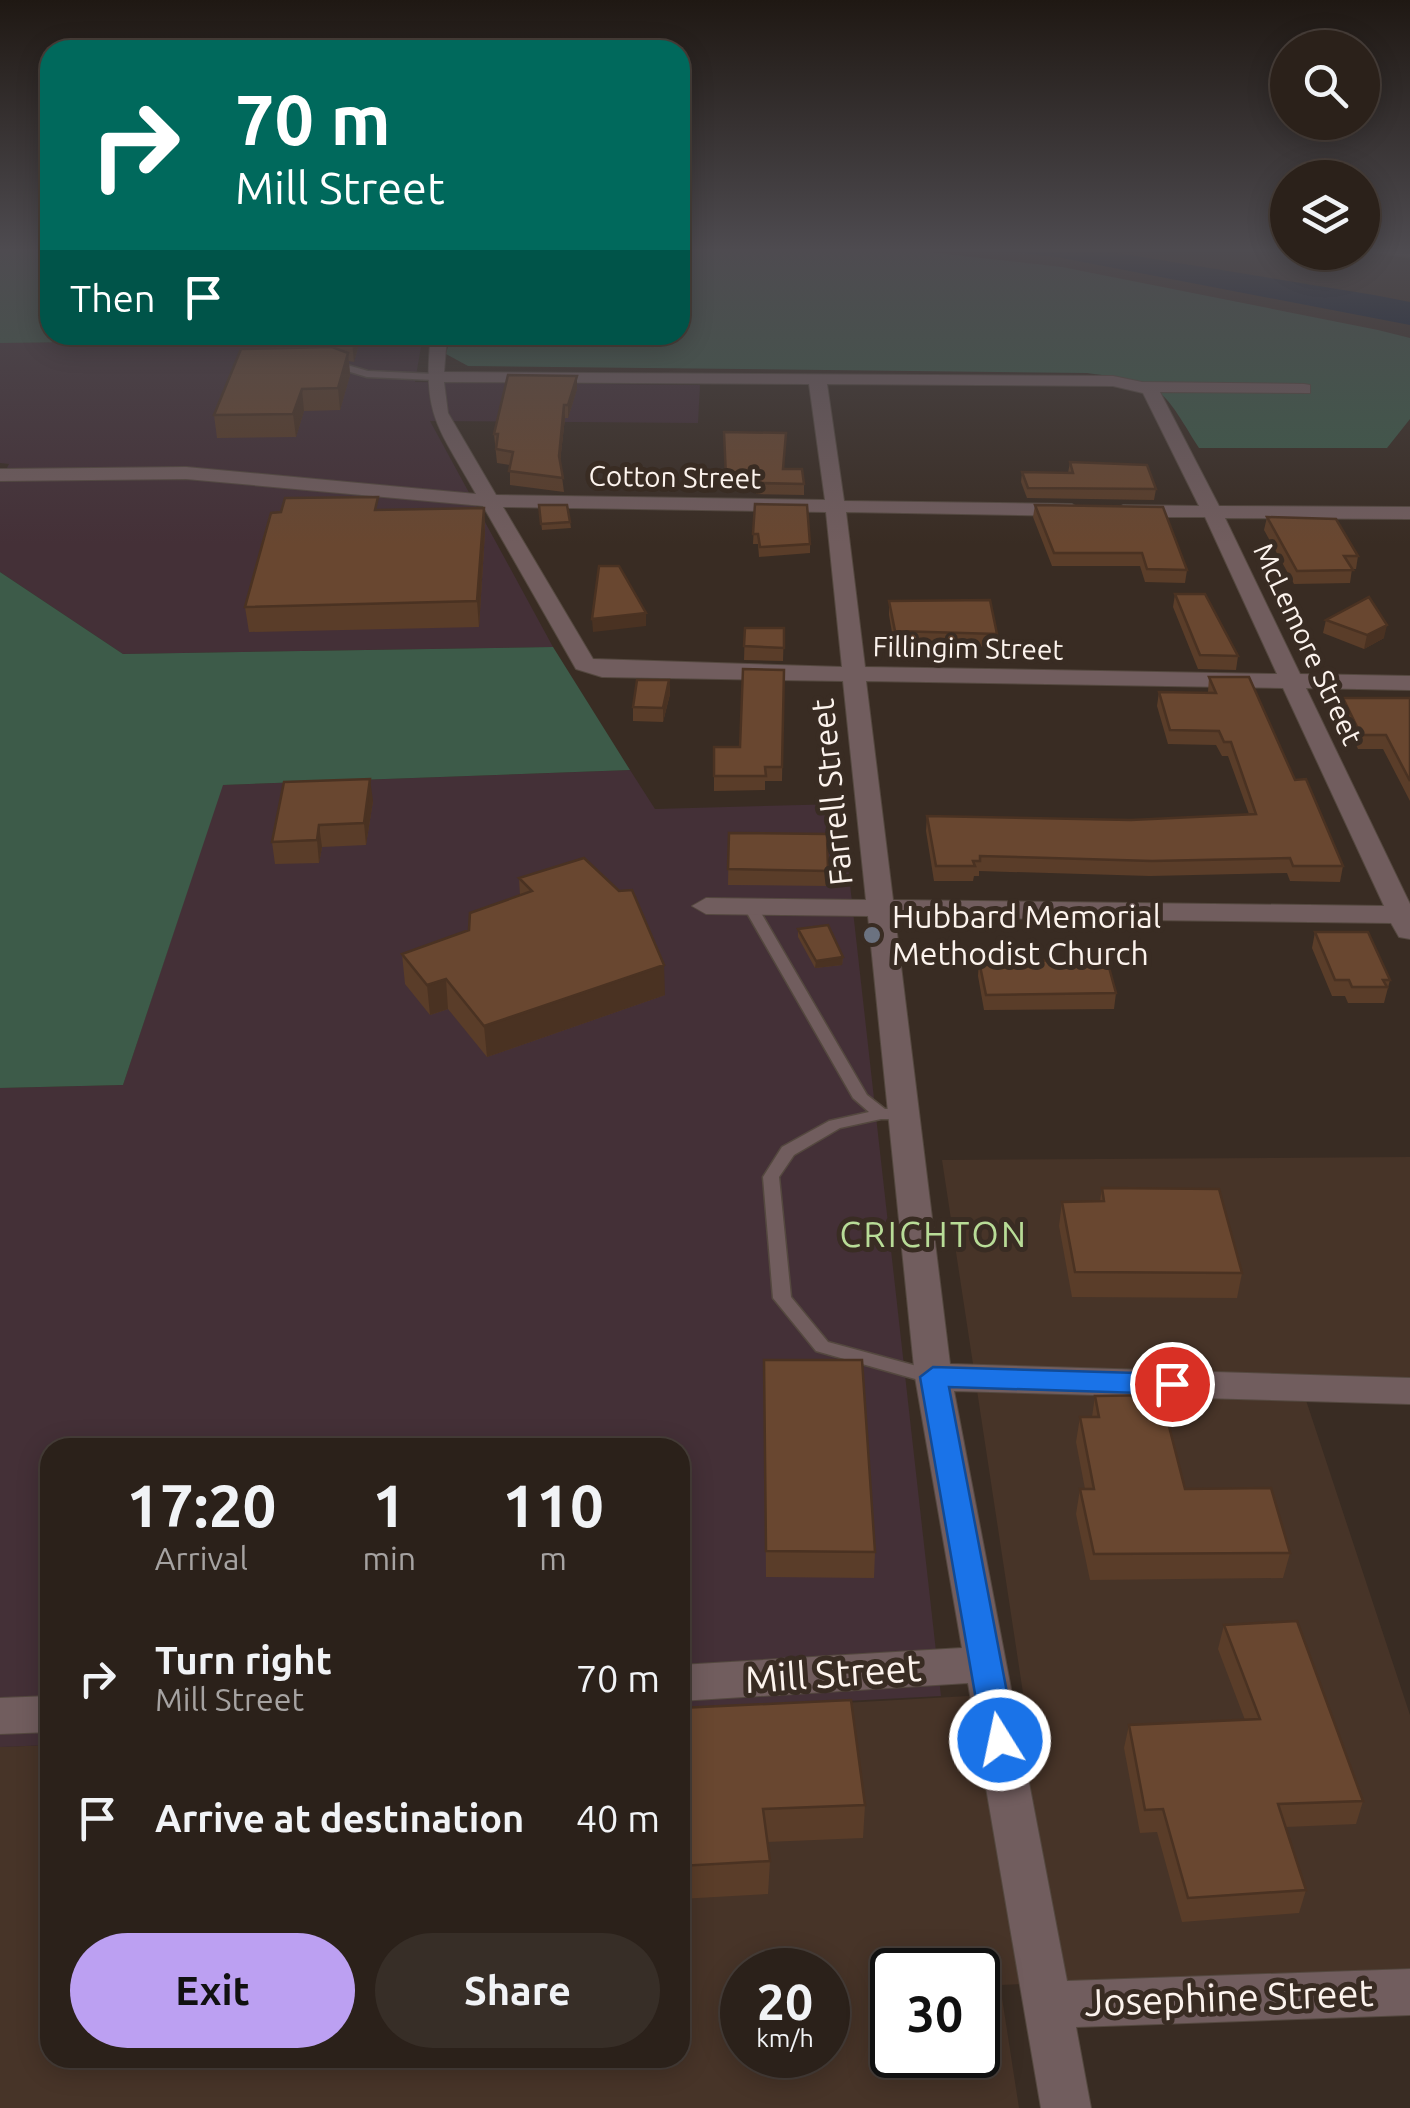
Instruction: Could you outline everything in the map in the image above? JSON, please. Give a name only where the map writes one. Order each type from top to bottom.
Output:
[{"type":"street","name":"Fillingim Street","points":[[438,347],[434,377],[438,413],[584,664],[602,670],[855,677],[1410,683]]},
{"type":"street","points":[[434,377],[1113,381],[1142,387],[1304,388]]},
{"type":"street","name":"Farrell Street","points":[[817,380],[836,508],[880,908],[892,1114],[933,1377],[1066,2108]]},
{"type":"street","name":"McLemore Street","points":[[1142,387],[1150,390],[1212,512],[1407,921]]},
{"type":"street","name":"Cotton Street","points":[[0,475],[186,474],[492,502],[1410,514]]},
{"type":"street","points":[[706,906],[1407,921]]},
{"type":"street","points":[[933,1377],[1410,1391]]},
{"type":"street","name":"Mill Street","points":[[690,1682],[986,1664]]},
{"type":"street","points":[[0,1716],[40,1714]]},
{"type":"street","name":"Josephine Street","points":[[1048,2004],[1410,1992]]},
{"type":"lane","points":[[320,362],[367,374],[434,377]]},
{"type":"lane","points":[[750,906],[861,1098],[892,1114]]},
{"type":"lane","points":[[892,1114],[835,1124],[788,1151],[771,1178],[782,1298],[822,1347],[933,1377]]},
{"type":"shaded area","points":[[0,347],[421,347],[415,382],[700,385],[698,423],[430,421],[553,647],[123,654],[0,572],[0,481],[9,464],[0,463]]},
{"type":"shaded area","points":[[630,770],[655,809],[841,804],[941,1696],[690,1709],[690,1438],[40,1438],[40,1745],[0,1747],[0,1088],[123,1085],[222,785]]},
{"type":"shaded area","points":[[1410,1157],[1410,1377],[1298,1376],[1410,1715],[1410,1968],[1000,1985],[1019,2108],[0,2108],[0,1747],[40,1745],[40,2068],[690,2068],[690,1711],[1023,1693],[942,1160]]},
{"type":"green space","points":[[448,347],[1410,347],[1410,419],[1387,448],[1199,448],[1176,411],[1157,391],[1131,380],[1087,373],[468,366],[446,354]]},
{"type":"green space","points":[[0,572],[123,654],[553,647],[630,770],[223,785],[123,1085],[0,1088]]},
{"type":"building","points":[[333,347],[348,353],[338,388],[302,389],[293,414],[214,415],[241,349]]},
{"type":"building","points":[[508,375],[577,376],[568,405],[564,405],[559,456],[563,478],[509,471],[513,452],[496,449],[498,434],[494,434]]},
{"type":"building","points":[[724,432],[786,433],[783,469],[802,469],[804,484],[756,483],[756,479],[726,477]]},
{"type":"building","points":[[1070,462],[1147,465],[1156,489],[1028,488],[1022,472],[1073,473]]},
{"type":"building","points":[[378,497],[375,510],[484,508],[477,601],[245,607],[271,513],[281,512],[285,498]]},
{"type":"building","points":[[755,504],[807,505],[810,544],[760,547],[758,534],[753,534]]},
{"type":"building","points":[[539,505],[567,505],[570,522],[541,524]]},
{"type":"building","points":[[1035,505],[1163,507],[1187,570],[1147,569],[1142,553],[1054,553]]},
{"type":"building","points":[[1267,517],[1336,519],[1358,556],[1344,556],[1353,570],[1297,571]]},
{"type":"building","points":[[599,566],[619,566],[646,613],[592,619]]},
{"type":"building","points":[[1175,594],[1205,594],[1238,656],[1200,655]]},
{"type":"building","points":[[1369,597],[1387,625],[1367,635],[1326,620]]},
{"type":"building","points":[[990,600],[997,634],[895,631],[889,601]]},
{"type":"building","points":[[745,628],[784,628],[784,648],[744,646]]},
{"type":"building","points":[[743,669],[784,670],[782,767],[765,767],[766,776],[714,776],[714,747],[740,747]]},
{"type":"building","points":[[1209,677],[1249,677],[1295,780],[1306,779],[1343,866],[1293,866],[1290,858],[1152,861],[980,856],[980,861],[973,861],[975,866],[936,866],[927,816],[1131,820],[1256,814],[1231,742],[1224,742],[1219,731],[1170,730],[1159,692],[1216,693]]},
{"type":"building","points":[[637,680],[669,680],[663,708],[633,707]]},
{"type":"building","points":[[1343,698],[1410,698],[1410,781],[1386,735],[1361,735]]},
{"type":"building","points":[[370,779],[364,823],[319,825],[317,840],[272,842],[284,782]]},
{"type":"building","points":[[729,833],[827,834],[828,871],[728,869]]},
{"type":"building","points":[[584,858],[619,891],[632,890],[664,965],[484,1026],[446,979],[427,985],[402,954],[469,930],[470,913],[532,891],[519,878]]},
{"type":"building","points":[[828,925],[843,957],[816,961],[798,929]]},
{"type":"building","points":[[1315,932],[1368,932],[1390,980],[1383,980],[1387,987],[1352,987],[1349,980],[1335,980]]},
{"type":"building","points":[[1107,960],[1116,993],[986,995],[979,961]]},
{"type":"building","points":[[1102,1188],[1219,1189],[1242,1273],[1075,1272],[1062,1202],[1104,1201]]},
{"type":"building","points":[[764,1360],[862,1360],[875,1552],[766,1551]]},
{"type":"building","points":[[1161,1395],[1185,1489],[1271,1488],[1290,1553],[1094,1554],[1080,1489],[1094,1489],[1080,1417],[1099,1417],[1095,1396]]},
{"type":"building","points":[[1297,1621],[1363,1801],[1278,1804],[1306,1890],[1188,1898],[1163,1809],[1145,1810],[1129,1725],[1260,1719],[1224,1625]]},
{"type":"building","points":[[851,1700],[865,1805],[763,1809],[770,1861],[690,1865],[690,1708]]},
{"type":"place","name":"Hubbard Memorial Methodist Church","points":[[872,935]]},
{"type":"district","name":"CRICHTON","points":[[934,1235]]},
{"type":"route","points":[[1000,1740],[933,1377],[1172,1384]]}]
